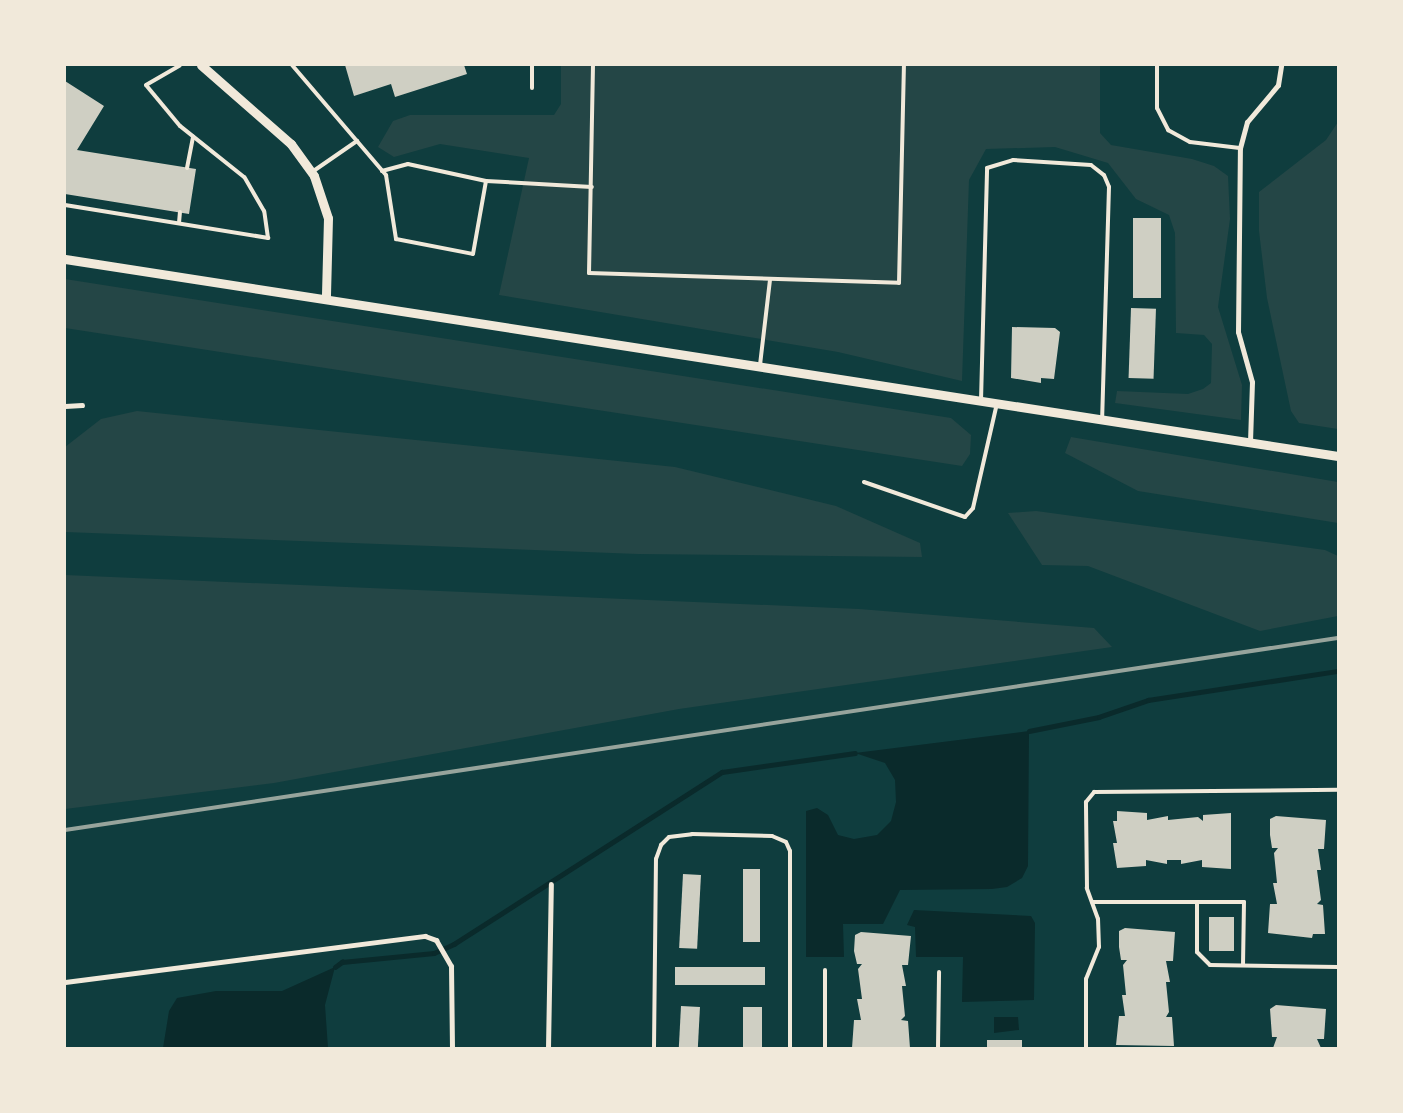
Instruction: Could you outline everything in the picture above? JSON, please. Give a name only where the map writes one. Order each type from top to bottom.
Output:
[{"type":"street","points":[[201,65],[291,144],[312,172],[328,218],[326,297]]},
{"type":"street","points":[[1250,442],[1252,382],[1238,332],[1240,148],[1247,122],[1278,85],[1281,65]]},
{"type":"street","points":[[65,258],[326,297],[1338,456]]},
{"type":"street","points":[[65,406],[82,405]]},
{"type":"street","points":[[548,1048],[552,884]]},
{"type":"street","points":[[65,982],[373,940],[425,936],[436,940],[446,952],[452,976],[452,1048]]},
{"type":"lane","points":[[65,204],[268,238],[264,211],[244,177],[193,137],[146,85],[180,65]]},
{"type":"lane","points":[[292,65],[382,171],[396,239],[473,254],[486,181]]},
{"type":"lane","points":[[532,65],[532,88]]},
{"type":"lane","points":[[593,65],[589,273],[899,283],[904,65]]},
{"type":"lane","points":[[1157,65],[1157,108],[1168,130],[1190,142],[1240,148]]},
{"type":"lane","points":[[187,168],[193,137]]},
{"type":"lane","points":[[312,172],[357,141]]},
{"type":"lane","points":[[981,401],[986,168],[1013,160],[1091,165],[1104,175],[1109,188],[1102,420]]},
{"type":"lane","points":[[382,171],[408,164],[486,181],[592,187]]},
{"type":"lane","points":[[179,223],[180,212]]},
{"type":"lane","points":[[760,365],[770,280]]},
{"type":"lane","points":[[864,482],[965,517],[973,508],[996,403]]},
{"type":"lane","points":[[1086,1048],[1086,979],[1099,947],[1098,919],[1087,888],[1086,802],[1094,792],[1338,790]]},
{"type":"lane","points":[[654,1048],[656,859],[661,845],[669,837],[692,834],[772,836],[786,842],[790,851],[790,1048]]},
{"type":"lane","points":[[1092,902],[1244,902],[1244,965]]},
{"type":"lane","points":[[1197,903],[1199,957],[1210,965],[1338,966]]},
{"type":"lane","points":[[825,970],[825,1048]]},
{"type":"lane","points":[[938,1048],[939,972]]},
{"type":"shaded area","points":[[561,65],[1100,65],[1100,133],[1111,145],[1192,159],[1214,166],[1228,176],[1230,219],[1218,307],[1242,385],[1241,420],[1115,403],[1117,391],[1188,394],[1203,389],[1211,383],[1212,344],[1204,335],[1176,333],[1175,233],[1169,215],[1136,199],[1108,163],[1055,147],[986,149],[969,180],[962,381],[838,352],[499,295],[529,158],[440,144],[394,157],[378,147],[393,121],[410,115],[554,115],[561,104]]},
{"type":"shaded area","points":[[1338,122],[1338,429],[1299,423],[1291,411],[1267,298],[1259,231],[1259,192],[1326,140]]},
{"type":"shaded area","points":[[65,279],[951,418],[971,435],[970,454],[962,466],[65,328]]},
{"type":"shaded area","points":[[137,411],[675,467],[836,506],[920,543],[922,557],[638,554],[65,532],[65,447],[101,419]]},
{"type":"shaded area","points":[[1071,437],[1338,482],[1338,523],[1138,491],[1065,453]]},
{"type":"shaded area","points":[[1036,511],[1325,550],[1338,556],[1338,616],[1260,631],[1088,566],[1042,565],[1008,513]]},
{"type":"shaded area","points":[[65,575],[859,609],[1094,628],[1112,647],[679,709],[274,783],[65,809]]},
{"type":"shaded area","points":[[1029,731],[1028,866],[1022,878],[1007,887],[992,889],[900,890],[883,924],[843,924],[844,957],[806,957],[806,811],[817,808],[828,815],[838,835],[854,839],[877,835],[891,821],[896,802],[895,780],[885,763],[855,753]]},
{"type":"shaded area","points":[[914,910],[1031,916],[1035,923],[1034,1000],[962,1002],[963,957],[916,957],[915,927],[907,925]]},
{"type":"shaded area","points":[[335,967],[325,1005],[328,1048],[163,1048],[169,1011],[177,998],[216,991],[282,991]]},
{"type":"shaded area","points":[[994,1017],[1018,1017],[1019,1030],[994,1033]]},
{"type":"building","points":[[345,65],[464,65],[467,74],[395,97],[391,84],[354,96]]},
{"type":"building","points":[[65,81],[104,106],[77,150],[196,169],[189,214],[65,194]]},
{"type":"building","points":[[1133,218],[1161,218],[1161,298],[1133,298]]},
{"type":"building","points":[[1131,308],[1156,309],[1154,379],[1129,378]]},
{"type":"building","points":[[1012,327],[1055,328],[1060,332],[1054,379],[1041,378],[1041,383],[1011,378]]},
{"type":"building","points":[[1117,811],[1147,813],[1147,820],[1168,816],[1168,820],[1198,817],[1203,821],[1203,815],[1231,813],[1231,869],[1202,867],[1202,860],[1181,864],[1181,860],[1167,860],[1167,864],[1146,860],[1146,866],[1117,868],[1113,843],[1117,843],[1113,821],[1117,821]]},
{"type":"building","points":[[1276,816],[1326,820],[1324,849],[1318,849],[1321,870],[1317,870],[1321,900],[1317,904],[1323,905],[1325,934],[1313,934],[1312,938],[1268,933],[1270,904],[1277,904],[1273,883],[1277,883],[1274,853],[1278,848],[1272,848],[1270,835],[1270,819]]},
{"type":"building","points":[[743,869],[760,869],[760,942],[743,942]]},
{"type":"building","points":[[683,874],[701,875],[697,949],[679,948]]},
{"type":"building","points":[[1209,917],[1234,917],[1234,951],[1209,951]]},
{"type":"building","points":[[1125,928],[1175,932],[1173,961],[1166,961],[1170,982],[1166,982],[1169,1012],[1166,1017],[1172,1017],[1174,1046],[1116,1045],[1119,1016],[1125,1016],[1122,995],[1126,995],[1123,965],[1127,960],[1121,960],[1119,931]]},
{"type":"building","points":[[861,932],[911,936],[908,965],[902,965],[906,986],[902,986],[905,1016],[901,1020],[908,1021],[910,1048],[852,1048],[854,1020],[861,1020],[857,999],[862,999],[858,969],[862,964],[857,964],[854,951],[855,935]]},
{"type":"building","points":[[675,967],[765,967],[765,985],[675,985]]},
{"type":"building","points":[[1276,1005],[1326,1009],[1324,1039],[1317,1039],[1321,1048],[1273,1048],[1277,1037],[1272,1037],[1270,1009]]},
{"type":"building","points":[[681,1006],[700,1007],[698,1048],[679,1048]]},
{"type":"building","points":[[743,1007],[762,1007],[762,1048],[743,1048]]},
{"type":"building","points":[[987,1040],[1022,1040],[1022,1048],[987,1048]]},
{"type":"waterway","points":[[1029,731],[1099,717],[1148,700],[1338,671]]},
{"type":"waterway","points":[[335,967],[342,962],[434,953],[454,944],[722,772],[855,753]]},
{"type":"railway","points":[[65,830],[1338,638]]}]
